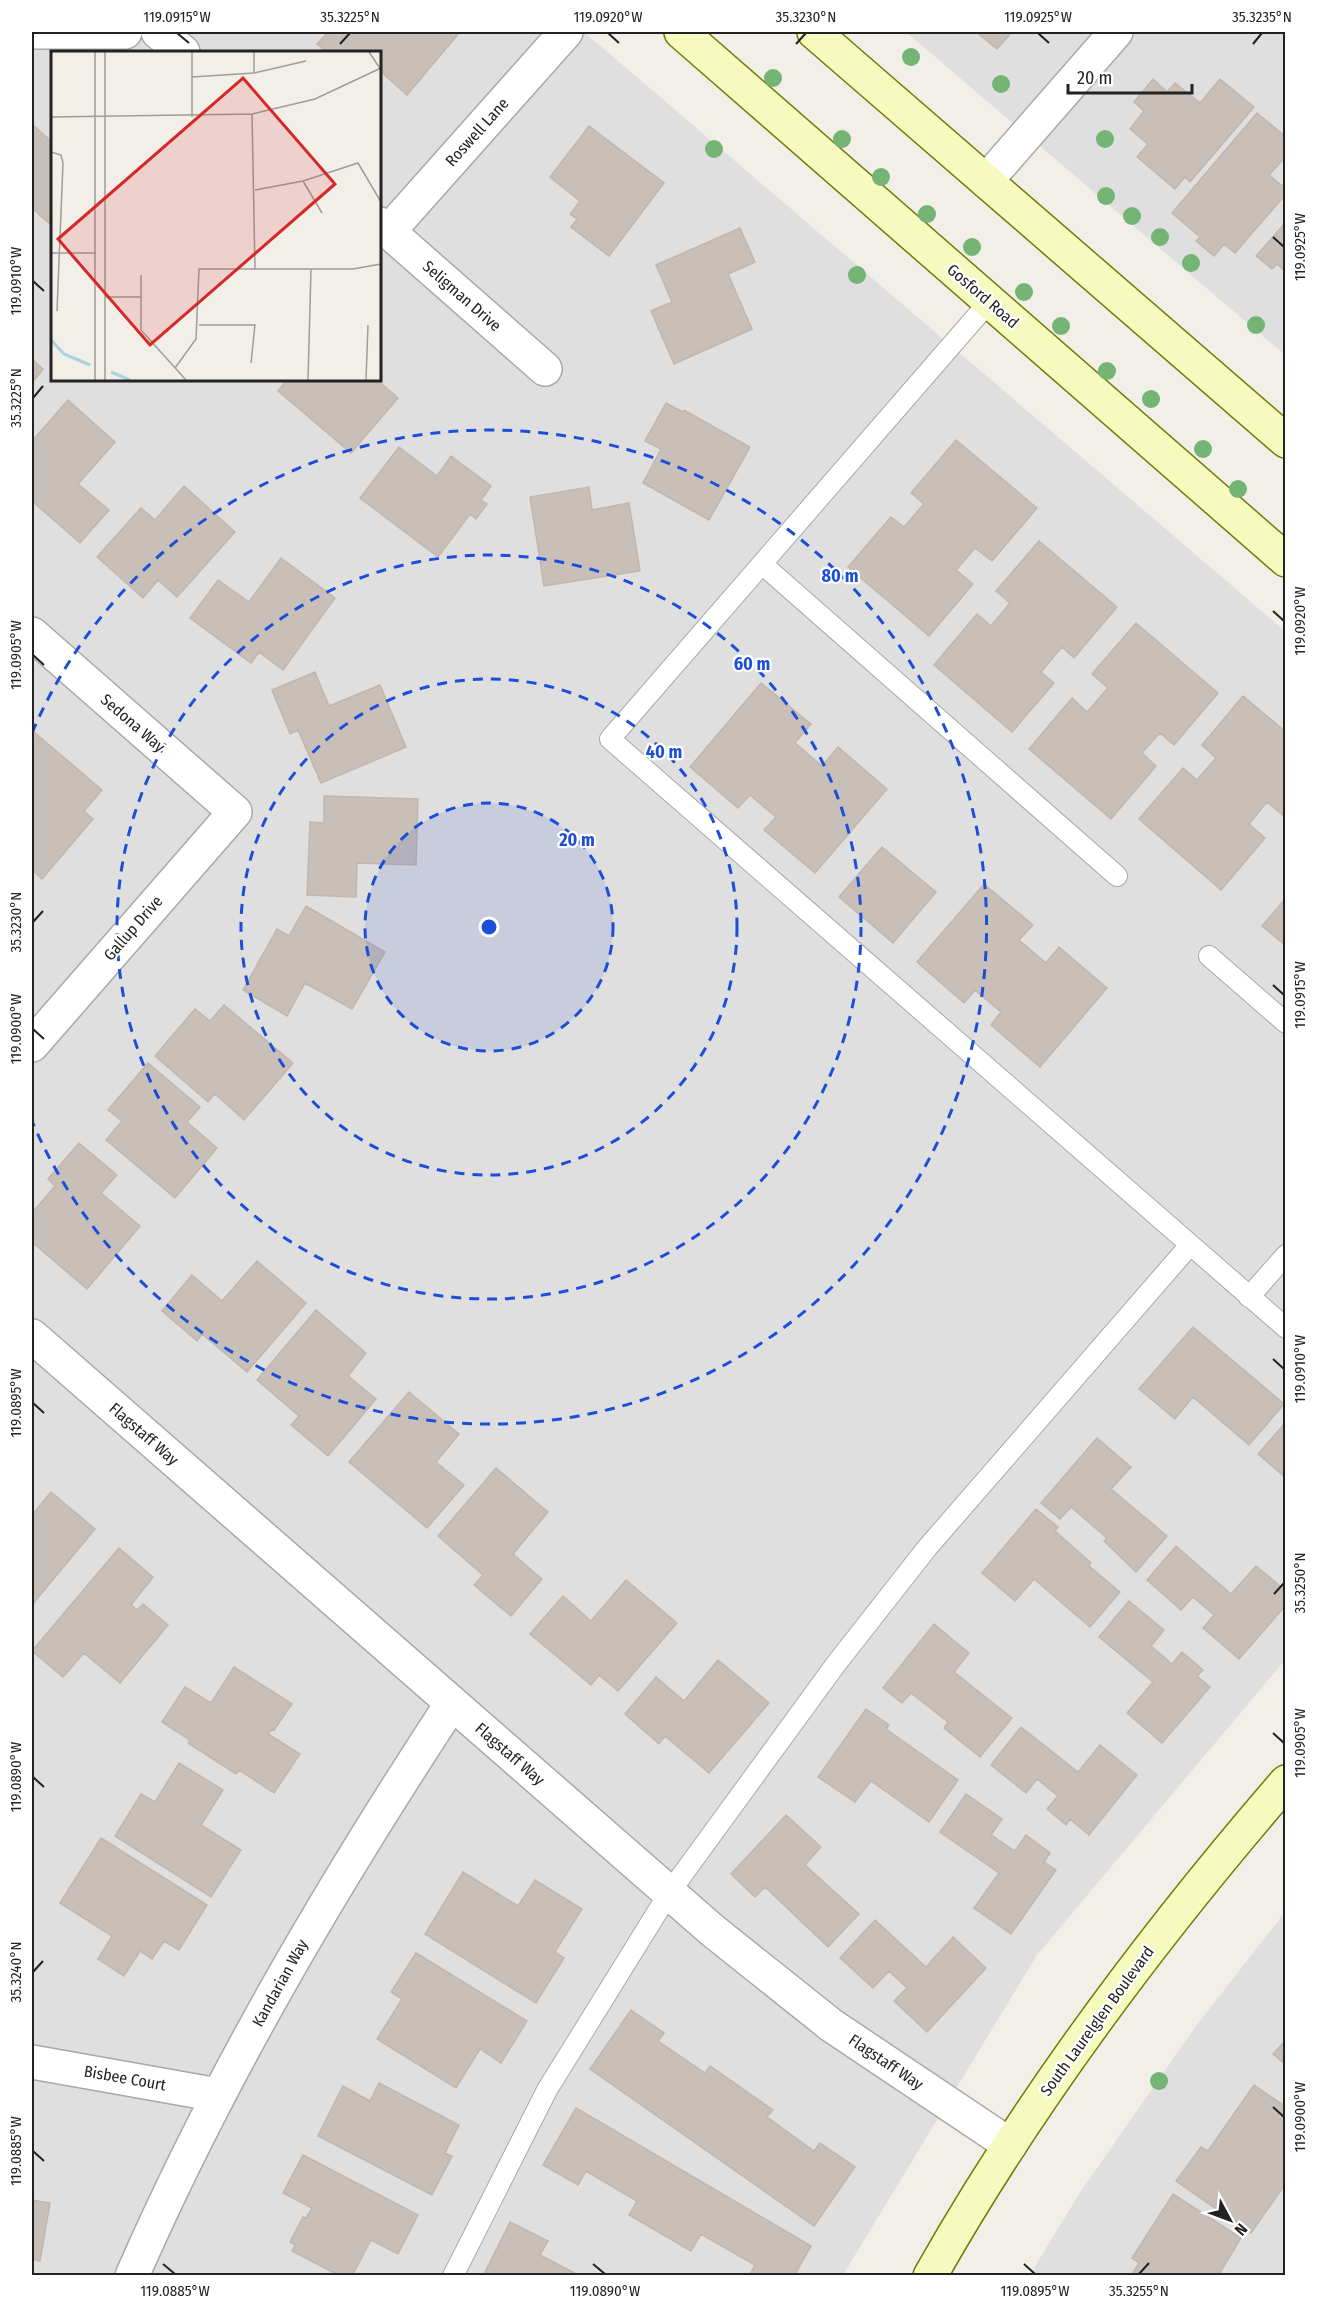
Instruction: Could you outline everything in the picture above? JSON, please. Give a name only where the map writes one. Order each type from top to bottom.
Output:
[{"type":"main road","name":"Gosford Road","points":[[681,32],[1286,560]]},
{"type":"main road","points":[[814,32],[1286,441]]},
{"type":"main road","name":"South Laurelglen Boulevard","points":[[930,2276],[1010,2145],[1112,1998],[1207,1874],[1286,1782]]},
{"type":"street","points":[[32,32],[124,32]]},
{"type":"street","points":[[158,32],[182,51]]},
{"type":"street","name":"Roswell Lane","points":[[384,228],[566,32]]},
{"type":"street","points":[[986,181],[1116,32]]},
{"type":"street","name":"Seligman Drive","points":[[384,228],[545,369]]},
{"type":"street","name":"Sedona Way","points":[[32,634],[235,812]]},
{"type":"street","name":"Gallup Drive","points":[[32,1045],[235,812]]},
{"type":"street","name":"Flagstaff Way","points":[[32,1336],[712,1930],[831,2025],[1010,2145]]},
{"type":"street","name":"Kandarian Way","points":[[132,2276],[158,2217],[218,2095],[306,1935],[377,1817],[452,1702]]},
{"type":"street","name":"Bisbee Court","points":[[32,2062],[218,2095]]},
{"type":"lane","points":[[989,302],[610,740],[1286,1328]]},
{"type":"lane","points":[[762,564],[1118,876]]},
{"type":"lane","points":[[1209,956],[1286,1023]]},
{"type":"lane","points":[[453,2276],[547,2091],[669,1893],[836,1664],[927,1548],[1190,1245]]},
{"type":"lane","points":[[1250,1297],[1286,1256]]},
{"type":"shaded area","points":[[32,32],[584,32],[1285,631],[1285,1660],[1037,1955],[843,2275],[32,2276]]},
{"type":"shaded area","points":[[906,32],[1285,32],[1285,355]]},
{"type":"shaded area","points":[[1285,1912],[1285,2275],[1029,2276],[1081,2191],[1196,2026]]},
{"type":"building","points":[[328,32],[460,32],[407,95],[381,72],[381,51],[326,51],[317,44]]},
{"type":"building","points":[[976,32],[1012,32],[997,49]]},
{"type":"building","points":[[1153,79],[1167,92],[1175,83],[1200,103],[1220,79],[1254,107],[1190,182],[1185,177],[1175,189],[1137,157],[1148,144],[1130,129],[1144,111],[1134,102]]},
{"type":"building","points":[[1257,113],[1286,137],[1286,156],[1269,175],[1286,189],[1286,194],[1235,253],[1224,244],[1214,256],[1196,241],[1200,237],[1172,213]]},
{"type":"building","points":[[33,125],[51,141],[51,225],[32,208]]},
{"type":"building","points":[[589,126],[664,183],[609,256],[571,227],[577,219],[570,214],[580,201],[550,177]]},
{"type":"building","points":[[1286,222],[1286,272],[1277,264],[1272,269],[1256,256]]},
{"type":"building","points":[[740,228],[755,262],[728,274],[752,329],[674,364],[651,311],[672,302],[656,265]]},
{"type":"building","points":[[32,359],[43,369],[32,383]]},
{"type":"building","points":[[286,381],[378,381],[398,398],[351,453],[278,391]]},
{"type":"building","points":[[68,400],[115,442],[78,484],[109,510],[80,543],[32,501],[32,441]]},
{"type":"building","points":[[666,403],[683,412],[684,410],[750,447],[709,520],[643,483],[661,449],[645,441]]},
{"type":"building","points":[[956,440],[1037,508],[992,561],[975,548],[956,570],[973,584],[929,636],[848,567],[891,517],[904,527],[924,504],[911,493]]},
{"type":"building","points":[[399,447],[437,476],[451,456],[491,486],[481,500],[487,504],[476,519],[470,514],[438,557],[360,498]]},
{"type":"building","points":[[184,486],[235,532],[177,597],[158,580],[143,598],[97,557],[141,508],[155,520]]},
{"type":"building","points":[[589,487],[592,510],[629,503],[640,571],[544,586],[530,497]]},
{"type":"building","points":[[1039,541],[1117,607],[1074,658],[1062,647],[1041,672],[1054,683],[1012,732],[934,665],[977,614],[991,626],[1010,603],[996,591]]},
{"type":"building","points":[[281,558],[335,598],[283,670],[259,652],[251,663],[190,618],[218,580],[249,602]]},
{"type":"building","points":[[1136,623],[1218,693],[1174,745],[1160,733],[1142,753],[1156,766],[1111,819],[1029,749],[1072,698],[1087,712],[1108,688],[1092,674]]},
{"type":"building","points":[[315,672],[329,706],[380,685],[406,747],[321,783],[298,730],[290,734],[272,690]]},
{"type":"building","points":[[761,683],[811,724],[795,743],[822,766],[838,747],[887,789],[815,873],[764,830],[776,817],[750,795],[738,808],[690,767]]},
{"type":"building","points":[[1243,696],[1286,732],[1286,813],[1284,816],[1267,802],[1249,824],[1265,838],[1221,890],[1139,819],[1183,768],[1197,780],[1216,758],[1202,745]]},
{"type":"building","points":[[34,732],[102,790],[84,811],[93,819],[42,879],[32,870],[32,735]]},
{"type":"building","points":[[324,796],[418,799],[416,865],[357,863],[356,897],[307,895],[310,822],[324,823]]},
{"type":"building","points":[[882,847],[936,892],[893,943],[839,897]]},
{"type":"building","points":[[984,884],[1033,925],[1019,940],[1046,963],[1059,947],[1107,988],[1040,1067],[991,1025],[1001,1012],[975,990],[964,1003],[917,962]]},
{"type":"building","points":[[1286,898],[1286,946],[1262,926]]},
{"type":"building","points":[[306,906],[385,952],[352,1009],[305,983],[287,1016],[243,990],[277,929],[289,936]]},
{"type":"building","points":[[224,1005],[293,1063],[244,1120],[215,1094],[208,1102],[155,1056],[195,1009],[210,1021]]},
{"type":"building","points":[[148,1063],[200,1107],[187,1122],[217,1148],[175,1198],[106,1140],[122,1121],[108,1110]]},
{"type":"building","points":[[79,1143],[117,1175],[101,1193],[140,1226],[87,1289],[32,1242],[32,1213],[55,1186],[48,1179]]},
{"type":"building","points":[[257,1261],[306,1303],[247,1372],[202,1334],[197,1341],[162,1311],[192,1275],[222,1301]]},
{"type":"building","points":[[316,1310],[366,1353],[348,1376],[376,1399],[328,1456],[291,1425],[299,1416],[257,1380]]},
{"type":"building","points":[[1193,1327],[1284,1404],[1249,1445],[1193,1397],[1175,1419],[1139,1389]]},
{"type":"building","points":[[409,1392],[459,1434],[436,1462],[464,1485],[427,1528],[349,1462]]},
{"type":"building","points":[[1286,1422],[1286,1478],[1258,1454]]},
{"type":"building","points":[[1097,1438],[1131,1467],[1111,1489],[1167,1536],[1136,1572],[1104,1541],[1107,1538],[1071,1507],[1060,1519],[1041,1503]]},
{"type":"building","points":[[496,1468],[548,1512],[513,1554],[542,1579],[511,1616],[474,1585],[483,1575],[438,1536]]},
{"type":"building","points":[[51,1492],[95,1529],[32,1605],[32,1515]]},
{"type":"building","points":[[1036,1509],[1058,1527],[1055,1531],[1091,1563],[1089,1566],[1120,1592],[1090,1627],[1034,1579],[1015,1601],[982,1573]]},
{"type":"building","points":[[1176,1546],[1231,1594],[1256,1566],[1286,1591],[1286,1605],[1239,1659],[1203,1628],[1214,1615],[1193,1597],[1181,1610],[1147,1580]]},
{"type":"building","points":[[119,1548],[153,1577],[131,1605],[137,1610],[143,1604],[168,1625],[120,1683],[84,1653],[63,1677],[32,1651]]},
{"type":"building","points":[[626,1580],[677,1623],[618,1691],[599,1675],[591,1685],[530,1634],[563,1596],[591,1621]]},
{"type":"building","points":[[1129,1601],[1164,1630],[1151,1646],[1172,1664],[1182,1652],[1203,1670],[1197,1676],[1210,1687],[1162,1743],[1127,1713],[1153,1682],[1099,1637]]},
{"type":"building","points":[[934,1624],[969,1653],[954,1672],[1012,1718],[980,1757],[944,1728],[948,1722],[911,1693],[902,1703],[883,1688]]},
{"type":"building","points":[[718,1660],[769,1703],[709,1773],[665,1736],[659,1744],[625,1714],[656,1677],[684,1701]]},
{"type":"building","points":[[234,1667],[292,1704],[274,1730],[272,1729],[268,1734],[300,1754],[274,1793],[239,1770],[236,1774],[188,1743],[190,1740],[162,1722],[185,1687],[211,1703]]},
{"type":"building","points":[[866,1709],[889,1725],[886,1729],[958,1780],[929,1822],[871,1781],[855,1802],[818,1777]]},
{"type":"building","points":[[1021,1727],[1078,1772],[1100,1745],[1137,1775],[1089,1835],[1070,1819],[1066,1825],[1047,1809],[1058,1796],[1037,1779],[1026,1793],[991,1765]]},
{"type":"building","points":[[179,1763],[223,1790],[201,1825],[241,1850],[211,1897],[115,1836],[141,1794],[155,1802]]},
{"type":"building","points":[[966,1794],[1002,1819],[991,1835],[1015,1851],[1026,1835],[1050,1853],[1044,1862],[1056,1870],[1011,1934],[974,1908],[999,1873],[940,1832]]},
{"type":"building","points":[[786,1815],[821,1847],[805,1865],[859,1914],[828,1947],[765,1887],[755,1897],[731,1874]]},
{"type":"building","points":[[101,1838],[207,1905],[179,1950],[164,1941],[152,1959],[140,1951],[124,1976],[98,1959],[112,1936],[60,1903]]},
{"type":"building","points":[[463,1872],[518,1906],[535,1880],[582,1909],[555,1952],[564,1958],[536,2003],[425,1934]]},
{"type":"building","points":[[875,1920],[926,1967],[953,1937],[986,1968],[927,2032],[894,2001],[907,1988],[889,1971],[873,1988],[840,1958]]},
{"type":"building","points":[[416,1953],[527,2021],[501,2063],[480,2049],[456,2088],[377,2039],[402,1999],[391,1992]]},
{"type":"building","points":[[631,2010],[664,2033],[658,2041],[705,2073],[710,2066],[773,2110],[767,2117],[814,2151],[820,2143],[855,2167],[814,2226],[590,2069]]},
{"type":"building","points":[[1286,2040],[1286,2065],[1273,2054]]},
{"type":"building","points":[[379,2083],[459,2125],[445,2153],[452,2156],[432,2195],[318,2136],[343,2086],[370,2101]]},
{"type":"building","points":[[1254,2085],[1286,2107],[1286,2183],[1251,2233],[1176,2181],[1201,2147],[1208,2151]]},
{"type":"building","points":[[576,2108],[811,2246],[794,2276],[749,2276],[755,2265],[701,2234],[691,2251],[629,2215],[637,2201],[586,2171],[578,2185],[543,2165]]},
{"type":"building","points":[[303,2155],[418,2215],[398,2254],[371,2240],[352,2276],[340,2276],[292,2251],[295,2245],[290,2242],[303,2217],[306,2218],[312,2208],[283,2193]]},
{"type":"building","points":[[1173,2194],[1241,2238],[1218,2276],[1131,2276],[1139,2263],[1132,2258]]},
{"type":"building","points":[[32,2200],[50,2203],[40,2261],[32,2259]]},
{"type":"building","points":[[510,2222],[548,2241],[540,2255],[580,2276],[483,2276]]}]
